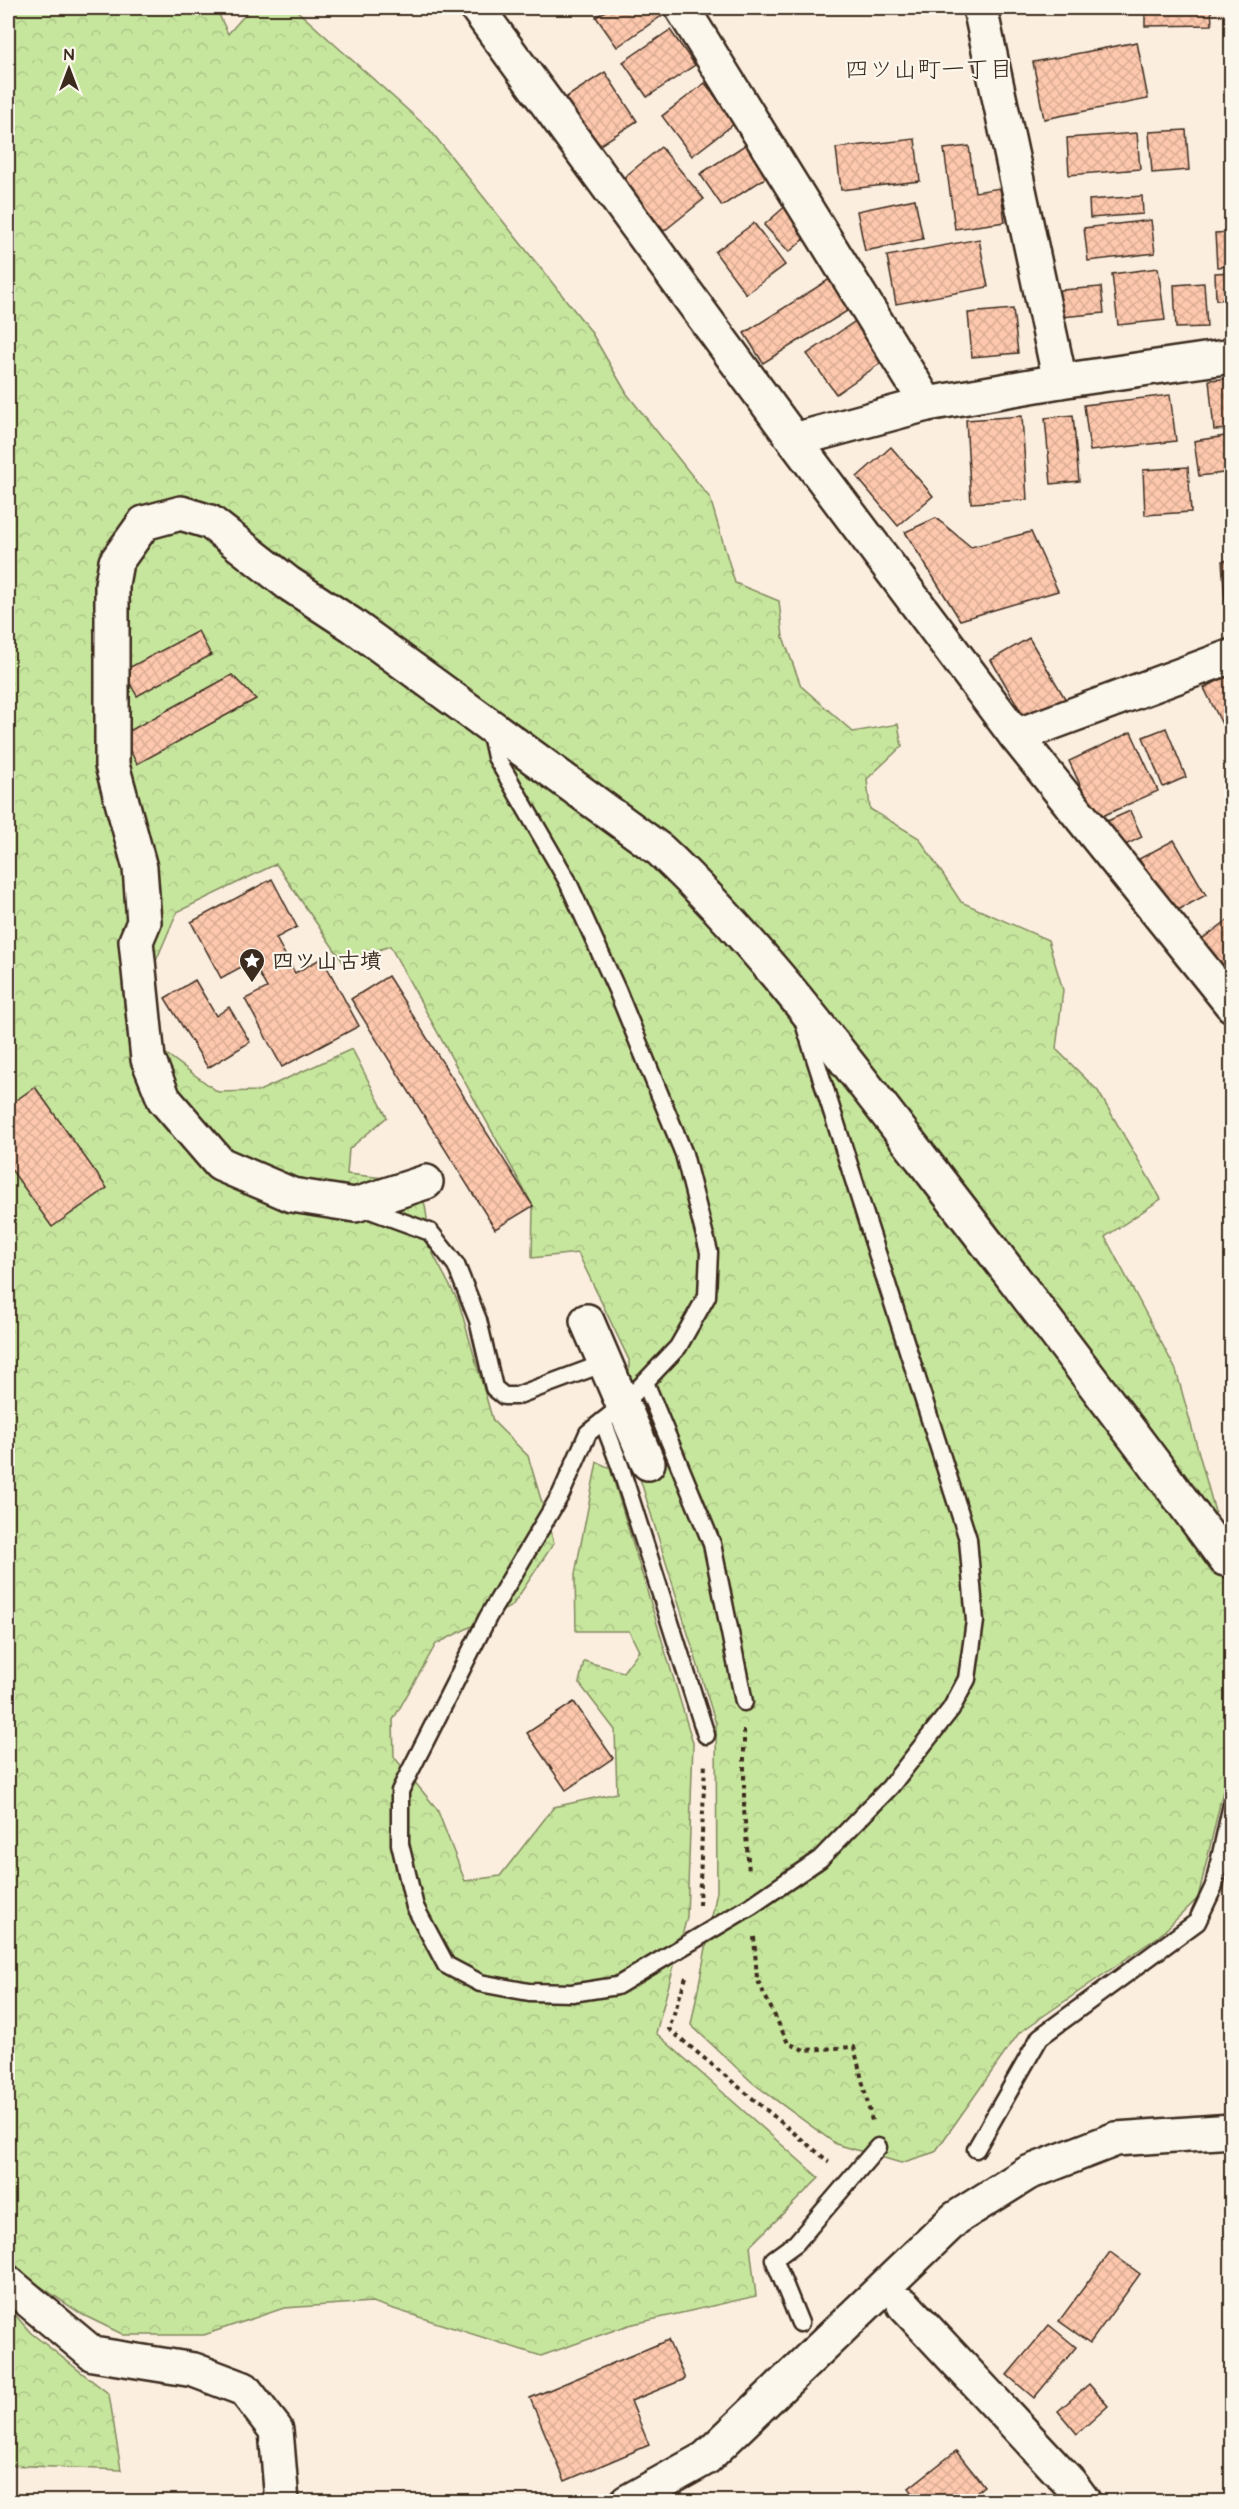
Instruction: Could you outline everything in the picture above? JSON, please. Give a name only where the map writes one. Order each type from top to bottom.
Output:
[{"type":"street","points":[[477,8],[794,440],[1016,736],[1232,1005]]},
{"type":"street","points":[[682,8],[927,404]]},
{"type":"street","points":[[980,8],[1060,381]]},
{"type":"street","points":[[794,440],[927,404],[1060,381],[1232,356]]},
{"type":"street","points":[[426,1182],[355,1205],[292,1196],[220,1164],[164,1099],[148,1059],[136,942],[144,922],[140,868],[112,765],[112,584],[116,562],[144,524],[181,513],[210,522],[288,583],[352,625],[660,850],[705,892],[832,1043],[1115,1410],[1225,1559],[1232,1561]]},
{"type":"street","points":[[1016,736],[1232,656]]},
{"type":"street","points":[[587,1321],[648,1463]]},
{"type":"street","points":[[627,2502],[706,2458],[956,2218],[1028,2173],[1116,2139],[1232,2131]]},
{"type":"street","points":[[8,2283],[93,2355],[194,2370],[244,2389],[276,2430],[282,2502]]},
{"type":"street","points":[[904,2305],[1062,2475],[1084,2502]]},
{"type":"lane","points":[[489,726],[496,757],[567,880],[617,990],[684,1154],[709,1252],[706,1296],[678,1347],[624,1403],[588,1433],[561,1494],[488,1617],[400,1791],[400,1844],[415,1907],[446,1965],[480,1983],[529,1992],[572,1994],[617,1986],[751,1906],[820,1859],[890,1787],[951,1709],[967,1679],[975,1621],[968,1539],[797,1001]]},
{"type":"lane","points":[[355,1205],[430,1232],[456,1265],[478,1320],[494,1388],[504,1396],[516,1396],[605,1363]]},
{"type":"lane","points":[[624,1403],[712,1544],[744,1702]]},
{"type":"lane","points":[[624,1403],[620,1466],[706,1735]]},
{"type":"lane","points":[[976,2149],[1040,2037],[1197,1922],[1214,1886],[1232,1804]]},
{"type":"lane","points":[[801,2323],[774,2259],[796,2243],[878,2147]]},
{"type":"path","points":[[744,1702],[744,1810],[757,1979],[788,2043],[804,2050],[854,2047],[878,2147]]},
{"type":"path","points":[[706,1735],[698,1939],[669,2029],[850,2179]]},
{"type":"green space","points":[[8,8],[216,8],[228,34],[251,8],[294,8],[430,130],[590,330],[627,394],[710,498],[735,583],[779,601],[783,637],[801,686],[853,732],[898,724],[902,746],[867,779],[870,809],[919,838],[961,902],[1048,940],[1063,990],[1056,1049],[1098,1091],[1161,1199],[1105,1237],[1176,1370],[1231,1570],[1232,1715],[1229,1765],[1198,1898],[1159,1936],[1019,2033],[935,2152],[901,2163],[836,2144],[754,2084],[691,2025],[717,1891],[716,1724],[629,1443],[629,1360],[578,1253],[532,1258],[533,1206],[390,946],[343,962],[276,864],[177,912],[149,977],[161,1050],[218,1092],[259,1091],[352,1049],[387,1117],[349,1149],[347,1174],[385,1178],[409,1170],[425,1205],[432,1252],[459,1303],[493,1421],[528,1456],[554,1543],[512,1606],[436,1644],[393,1720],[394,1757],[437,1809],[465,1881],[500,1876],[554,1807],[617,1793],[615,1730],[579,1683],[584,1661],[623,1672],[639,1651],[629,1631],[576,1631],[575,1574],[597,1462],[610,1468],[693,1743],[687,1917],[656,2033],[819,2178],[750,2246],[756,2296],[629,2325],[541,2356],[372,2302],[284,2308],[204,2335],[124,2335],[83,2315],[28,2278],[8,2256]]},
{"type":"green space","points":[[8,2307],[31,2333],[109,2394],[121,2470],[8,2465]]},
{"type":"building","points":[[610,8],[664,8],[667,12],[617,47],[596,17]]},
{"type":"building","points":[[1145,8],[1211,8],[1212,25],[1145,26]]},
{"type":"building","points":[[670,30],[695,65],[647,97],[623,62]]},
{"type":"building","points":[[1137,42],[1148,99],[1044,119],[1033,62]]},
{"type":"building","points":[[605,72],[637,121],[594,149],[562,100]]},
{"type":"building","points":[[705,83],[735,123],[692,156],[662,116]]},
{"type":"building","points":[[1186,130],[1189,170],[1152,173],[1149,132]]},
{"type":"building","points":[[1137,133],[1140,169],[1069,175],[1067,138]]},
{"type":"building","points":[[915,139],[920,181],[841,190],[836,148]]},
{"type":"building","points":[[748,143],[770,175],[722,206],[700,174]]},
{"type":"building","points":[[969,146],[975,192],[1000,188],[1005,222],[955,229],[944,149]]},
{"type":"building","points":[[661,147],[704,199],[664,231],[622,179]]},
{"type":"building","points":[[1142,196],[1143,214],[1090,218],[1089,200]]},
{"type":"building","points":[[915,199],[923,239],[865,251],[857,211]]},
{"type":"building","points":[[788,204],[813,232],[789,252],[764,225]]},
{"type":"building","points":[[1151,220],[1155,253],[1088,261],[1084,228]]},
{"type":"building","points":[[754,223],[785,265],[746,294],[715,252]]},
{"type":"building","points":[[1232,232],[1232,266],[1217,267],[1215,233]]},
{"type":"building","points":[[979,239],[988,287],[896,304],[887,256]]},
{"type":"building","points":[[1158,268],[1165,320],[1118,325],[1112,274]]},
{"type":"building","points":[[1232,272],[1232,299],[1216,300],[1215,273]]},
{"type":"building","points":[[833,277],[852,308],[763,363],[744,333]]},
{"type":"building","points":[[1204,283],[1207,327],[1176,328],[1174,285]]},
{"type":"building","points":[[1101,287],[1104,313],[1050,318],[1048,291]]},
{"type":"building","points":[[1013,309],[1018,353],[972,357],[968,313]]},
{"type":"building","points":[[860,318],[888,358],[836,394],[807,354]]},
{"type":"building","points":[[1232,378],[1232,429],[1214,430],[1209,380]]},
{"type":"building","points":[[1170,395],[1176,441],[1090,451],[1084,405]]},
{"type":"building","points":[[1073,415],[1079,481],[1051,484],[1045,418]]},
{"type":"building","points":[[1022,416],[1027,500],[971,503],[966,420]]},
{"type":"building","points":[[1232,435],[1232,472],[1199,476],[1194,441]]},
{"type":"building","points":[[891,447],[933,496],[898,526],[857,477]]},
{"type":"building","points":[[1188,467],[1191,512],[1145,515],[1143,470]]},
{"type":"building","points":[[936,518],[971,547],[1031,532],[1058,591],[960,620],[905,532]]},
{"type":"building","points":[[1232,560],[1232,611],[1226,612],[1222,561]]},
{"type":"building","points":[[198,631],[211,655],[137,696],[123,671]]},
{"type":"building","points":[[1029,638],[1066,700],[1027,722],[991,660]]},
{"type":"building","points":[[232,675],[256,699],[137,764],[122,735]]},
{"type":"building","points":[[1232,675],[1232,744],[1204,688]]},
{"type":"building","points":[[1166,728],[1186,777],[1163,787],[1143,737]]},
{"type":"building","points":[[1131,732],[1158,791],[1096,819],[1069,761]]},
{"type":"building","points":[[1130,811],[1142,837],[1115,850],[1103,823]]},
{"type":"building","points":[[1174,840],[1206,895],[1171,914],[1139,859]]},
{"type":"building","points":[[272,879],[297,927],[276,938],[295,973],[322,958],[359,1026],[282,1067],[245,999],[267,988],[252,961],[221,978],[191,922]]},
{"type":"building","points":[[1232,917],[1232,963],[1220,971],[1198,942]]},
{"type":"building","points":[[388,976],[533,1206],[495,1229],[351,999]]},
{"type":"building","points":[[195,980],[216,1016],[229,1007],[250,1042],[208,1068],[165,998]]},
{"type":"building","points":[[35,1087],[107,1188],[52,1227],[8,1165],[8,1106]]},
{"type":"building","points":[[574,1702],[613,1758],[566,1790],[527,1733]]},
{"type":"building","points":[[1110,2252],[1140,2274],[1090,2343],[1059,2321]]},
{"type":"building","points":[[1049,2325],[1076,2347],[1034,2398],[1007,2375]]},
{"type":"building","points":[[668,2340],[685,2379],[631,2401],[649,2445],[565,2481],[530,2398]]},
{"type":"building","points":[[1089,2384],[1108,2406],[1077,2434],[1058,2411]]},
{"type":"building","points":[[956,2451],[984,2486],[964,2502],[920,2502],[909,2488]]},
{"type":"place","name":"四ツ山古墳","points":[[252,984]]},
{"type":"district","name":"四ツ山町一丁目","points":[[929,70]]}]
